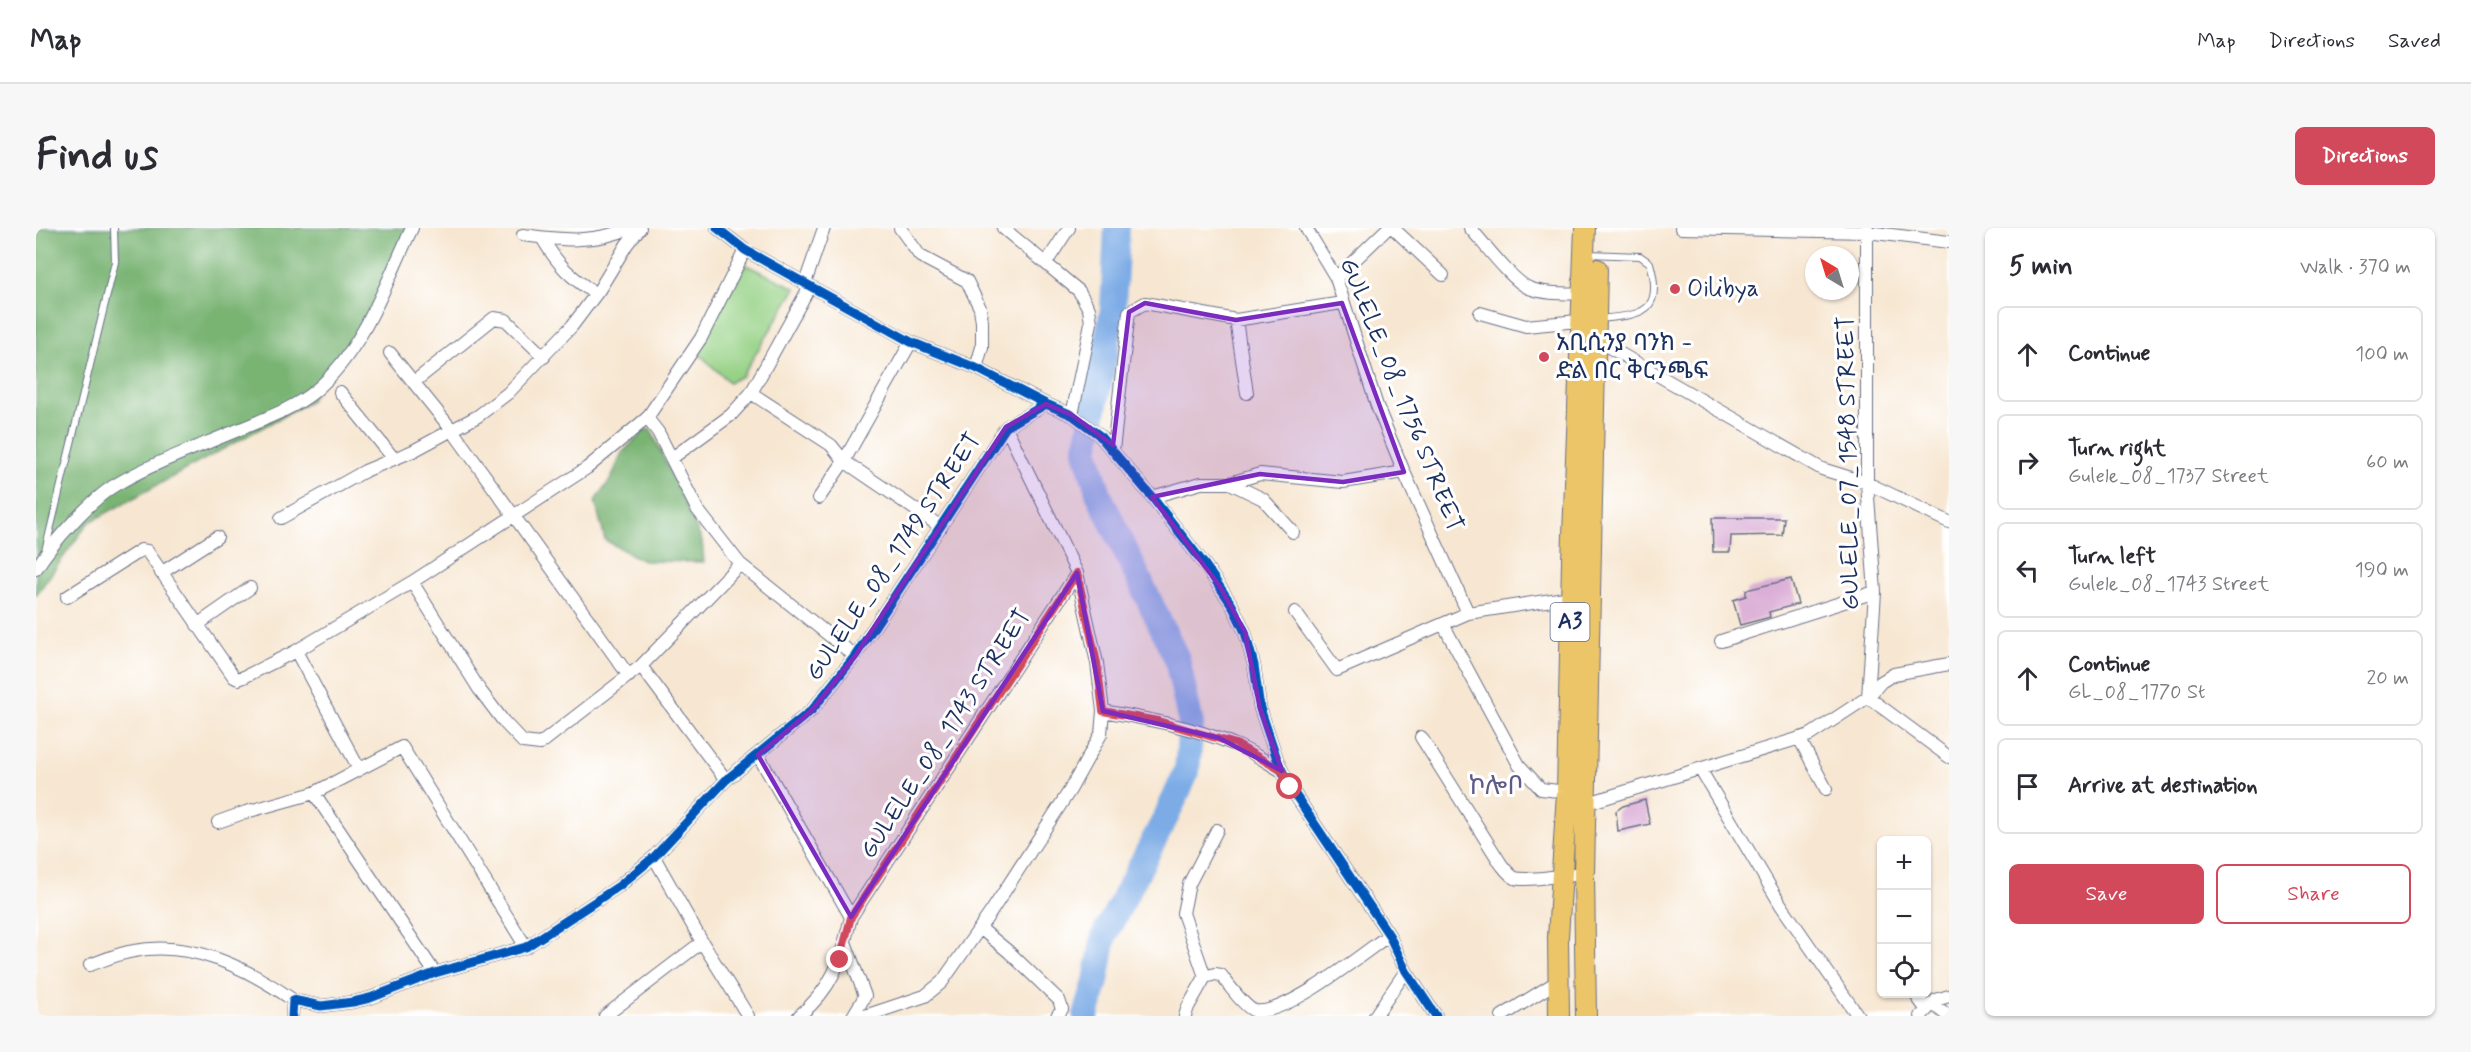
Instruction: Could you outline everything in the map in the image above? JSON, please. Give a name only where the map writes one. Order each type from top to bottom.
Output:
[{"type":"highway","name":"A3","points":[[1585,228],[1591,254]]},
{"type":"highway","name":"A3","points":[[1586,1016],[1584,873],[1590,294],[1591,254],[1598,228]]},
{"type":"highway","name":"A3","points":[[1559,1016],[1558,981],[1568,792],[1571,597],[1590,327]]},
{"type":"street","points":[[36,569],[44,557],[98,498],[116,484],[288,409],[320,387],[363,331],[412,228]]},
{"type":"street","points":[[523,235],[561,241],[596,239],[630,228]]},
{"type":"street","points":[[281,518],[366,471],[478,416],[508,393],[544,357],[596,294],[627,244],[640,228]]},
{"type":"street","points":[[717,228],[745,250],[910,342],[976,368],[1072,415],[1099,435],[1113,450],[1219,585],[1245,632],[1254,664],[1260,708],[1282,771],[1317,831],[1389,935],[1406,971],[1436,1016]]},
{"type":"street","points":[[672,458],[731,415],[751,393],[808,285],[824,228]]},
{"type":"street","points":[[900,228],[920,256],[967,281],[980,308],[982,347],[976,368]]},
{"type":"street","points":[[1003,228],[1079,291],[1089,309],[1091,323],[1072,415]]},
{"type":"street","points":[[1046,263],[1069,228]]},
{"type":"street","name":"GULELE_08_1756 STREET","points":[[1306,228],[1336,278],[1342,303],[1377,406],[1404,472],[1468,613]]},
{"type":"street","points":[[1336,278],[1388,228]]},
{"type":"street","points":[[1393,228],[1443,276]]},
{"type":"street","points":[[1470,228],[1517,280],[1529,287],[1551,292],[1590,294]]},
{"type":"street","points":[[1682,228],[1867,230],[1948,242],[1947,228]]},
{"type":"street","name":"GULELE_07_1548 STREET","points":[[1867,230],[1868,483],[1875,592],[1868,697]]},
{"type":"street","points":[[542,238],[555,261],[570,277],[596,294]]},
{"type":"street","points":[[67,597],[141,550],[147,551],[231,674],[238,679],[296,651],[412,582],[514,517],[587,468],[647,418],[701,338],[745,250]]},
{"type":"street","points":[[1113,450],[1129,312],[1145,303],[1236,320],[1342,303]]},
{"type":"street","points":[[1480,313],[1526,326],[1590,327],[1822,469],[1868,483],[1949,522]]},
{"type":"street","points":[[414,382],[494,318],[506,321],[544,357]]},
{"type":"street","points":[[1236,320],[1247,393]]},
{"type":"street","points":[[819,498],[844,461],[910,342]]},
{"type":"street","points":[[390,353],[452,430],[629,676]]},
{"type":"street","points":[[340,392],[394,459]]},
{"type":"street","points":[[751,393],[831,446],[844,461],[941,526]]},
{"type":"street","points":[[865,1016],[926,996],[942,982],[1070,790],[1101,734],[1103,711],[1097,663],[1077,573],[1006,427],[1046,404]]},
{"type":"street","points":[[647,418],[658,432],[697,508],[740,564],[855,656]]},
{"type":"street","name":"GULELE_08_1749 STREET","points":[[292,1000],[321,1006],[370,998],[435,973],[526,947],[619,886],[654,857],[726,780],[812,710],[855,656],[1006,427]]},
{"type":"street","points":[[1152,497],[1201,483],[1230,483],[1260,474],[1343,482],[1404,472]]},
{"type":"street","points":[[1230,483],[1263,499],[1293,532]]},
{"type":"street","points":[[161,573],[217,537]]},
{"type":"street","points":[[412,582],[479,690],[504,722],[523,742],[540,744],[641,666],[740,564]]},
{"type":"street","name":"GULELE_08_1743 STREET","points":[[799,1016],[818,1000],[825,990],[840,960],[851,917],[1077,573]]},
{"type":"street","points":[[197,625],[250,588]]},
{"type":"street","points":[[1721,641],[1875,592]]},
{"type":"street","points":[[1296,612],[1337,670],[1468,613],[1571,597]]},
{"type":"street","points":[[1443,624],[1519,765],[1541,789],[1568,792]]},
{"type":"street","points":[[296,651],[359,769]]},
{"type":"street","points":[[1585,804],[1810,735],[1868,697],[1881,682],[1894,674],[1949,664]]},
{"type":"street","points":[[641,666],[726,780]]},
{"type":"street","points":[[1868,697],[1949,757]]},
{"type":"street","points":[[1103,711],[1158,721],[1219,738],[1236,744],[1282,771]]},
{"type":"street","points":[[1420,737],[1513,877],[1524,880],[1584,873]]},
{"type":"street","points":[[1798,738],[1826,789]]},
{"type":"street","points":[[218,822],[314,793],[402,747],[526,947]]},
{"type":"street","points":[[758,755],[851,917]]},
{"type":"street","points":[[1700,769],[1780,905],[1858,1016]]},
{"type":"street","points":[[314,793],[435,973]]},
{"type":"street","points":[[1205,977],[1183,914],[1189,884],[1217,830]]},
{"type":"street","points":[[654,857],[702,942],[748,1016]]},
{"type":"street","points":[[980,928],[1059,1000],[1062,1009],[1057,1016]]},
{"type":"street","points":[[1185,1016],[1191,999],[1205,977],[1221,975],[1250,1008],[1261,1012],[1271,1010],[1290,1004],[1321,985],[1389,935]]},
{"type":"street","points":[[605,1016],[702,942]]},
{"type":"street","points":[[845,942],[865,996],[853,1016]]},
{"type":"street","points":[[90,965],[134,951],[201,952],[274,987],[292,1000],[292,1016]]},
{"type":"street","points":[[1375,1016],[1406,971]]},
{"type":"street","points":[[1502,1016],[1558,981]]},
{"type":"street","points":[[1926,1009],[1944,996],[1949,996]]},
{"type":"street","points":[[1926,1009],[1948,1016]]},
{"type":"lane","points":[[44,557],[115,262],[114,228]]},
{"type":"lane","points":[[1590,327],[1638,315],[1650,306],[1654,277],[1650,263],[1640,256],[1591,254]]},
{"type":"highlighted area","points":[[1145,303],[1236,320],[1342,303],[1404,472],[1343,482],[1260,474],[1152,497],[1219,585],[1245,632],[1260,708],[1282,771],[1219,738],[1103,711],[1077,573],[851,917],[758,755],[812,710],[855,656],[1006,427],[1046,404],[1072,415],[1113,445],[1129,312],[1135,308]]},
{"type":"green space","points":[[36,228],[408,228],[396,273],[309,402],[88,523],[36,595]]},
{"type":"green space","points":[[746,265],[796,288],[742,376],[729,382],[694,349]]},
{"type":"green space","points":[[646,429],[651,430],[702,541],[704,562],[643,561],[605,540],[595,501],[611,479],[622,453]]},
{"type":"building","points":[[1712,518],[1784,518],[1782,535],[1731,536],[1730,552],[1713,552]]},
{"type":"building","points":[[1791,579],[1798,604],[1769,612],[1770,617],[1740,625],[1733,600],[1746,596],[1746,590]]},
{"type":"building","points":[[1645,800],[1650,824],[1618,831],[1616,811],[1623,806]]},
{"type":"waterway","points":[[1086,1016],[1096,981],[1104,936],[1166,817],[1187,771],[1191,724],[1177,659],[1099,495],[1086,451],[1113,309],[1117,228]]},
{"type":"cycle path","points":[[717,228],[745,250],[911,342],[976,368],[1072,415],[1099,435],[1152,497],[1205,565],[1232,605],[1245,632],[1254,665],[1260,708],[1278,762],[1290,787],[1389,935],[1406,971],[1436,1016]]},
{"type":"cycle path","points":[[292,1016],[293,1000],[321,1006],[353,1002],[370,998],[435,973],[526,947],[619,886],[654,857],[726,780],[812,710],[855,656],[1006,427],[1046,404]]},
{"type":"place","name":"Oilibya","points":[[1675,289]]},
{"type":"place","name":"አቢሲንያ ባንክ - ድል በር ቅርንጫፍ","points":[[1544,357]]},
{"type":"district","name":"ኮሎቦ","points":[[1496,787]]},
{"type":"route","points":[[840,960],[851,917],[1077,573],[1097,663],[1103,711],[1158,721],[1236,744],[1282,771],[1290,787]]}]
